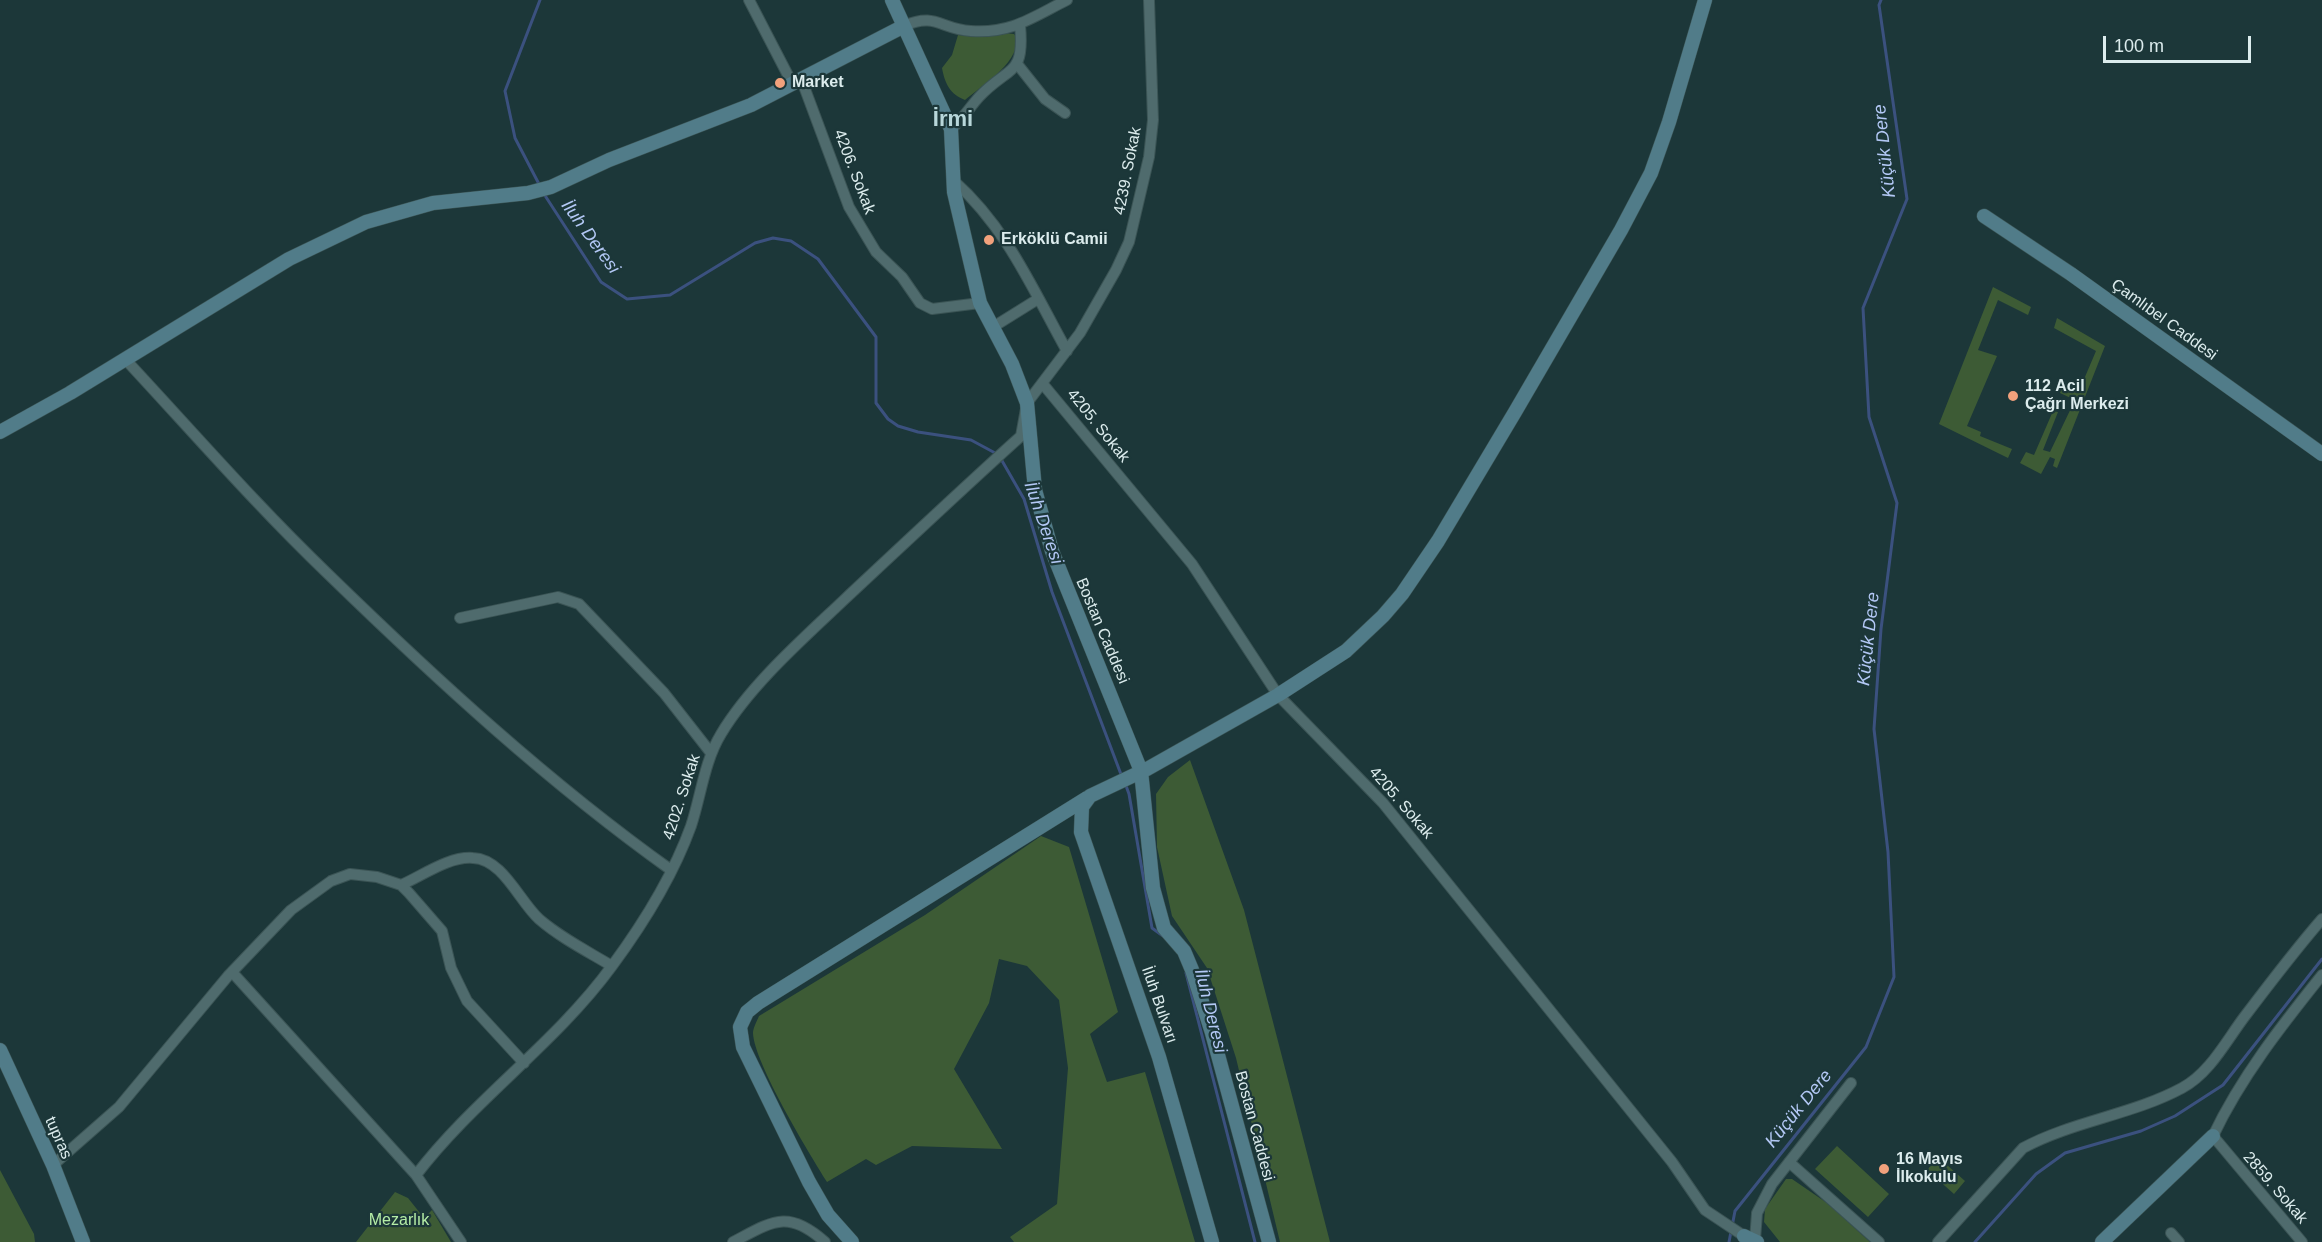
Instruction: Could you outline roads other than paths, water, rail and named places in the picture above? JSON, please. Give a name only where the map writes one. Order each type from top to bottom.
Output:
[{"type":"street","points":[[750,0],[798,83]]},
{"type":"street","name":"Bostan Caddesi","points":[[892,0],[951,129],[959,219],[980,303],[1027,403],[1035,490],[1052,551],[1138,773],[1153,888],[1164,928],[1184,951],[1192,970],[1212,1033],[1269,1242]]},
{"type":"street","points":[[0,432],[289,259],[366,222],[433,203],[528,193],[550,187],[609,160],[751,105],[798,83],[904,26],[929,19],[972,31],[1020,25],[1066,0]]},
{"type":"street","name":"4239. Sokak","points":[[1004,452],[1021,436],[1027,403],[1080,333],[1116,270],[1129,242],[1142,193],[1153,120],[1149,0]]},
{"type":"street","points":[[852,1242],[828,1215],[777,1120],[740,1039],[742,1020],[758,1003],[1095,793],[1138,773],[1278,695],[1346,651],[1365,635],[1401,594],[1438,541],[1616,240],[1651,173],[1670,122],[1706,0]]},
{"type":"street","points":[[951,129],[966,117],[979,97],[1018,65],[1022,49],[1020,25]]},
{"type":"street","points":[[1018,65],[1045,99],[1065,113]]},
{"type":"street","name":"4206. Sokak","points":[[798,83],[855,222],[876,252],[902,277],[920,303],[932,309],[980,303]]},
{"type":"street","points":[[954,181],[986,212],[1016,257],[1067,351]]},
{"type":"street","name":"Çamlıbel Caddesi","points":[[1984,216],[2071,274],[2322,454]]},
{"type":"street","points":[[993,327],[1038,299]]},
{"type":"street","points":[[125,359],[327,573],[499,732],[616,831],[672,870]]},
{"type":"street","name":"4205. Sokak","points":[[1042,383],[1192,564],[1278,695],[1360,778],[1418,845],[1672,1162],[1705,1210],[1752,1239]]},
{"type":"street","name":"4202. Sokak","points":[[416,1175],[438,1146],[557,1032],[612,966],[672,870],[691,827],[711,753],[721,734],[742,705],[801,641],[1004,452]]},
{"type":"street","points":[[460,618],[558,597],[579,604],[664,693],[711,753]]},
{"type":"street","name":"İluh Bulvarı","points":[[1095,793],[1082,807],[1081,832],[1159,1057],[1212,1242]]},
{"type":"street","points":[[401,885],[456,860],[474,858],[487,861],[502,874],[539,918],[566,939],[612,966]]},
{"type":"street","points":[[53,1166],[126,1099],[232,972],[291,910],[331,880],[350,874],[363,874],[401,885],[442,931],[451,968],[467,1001],[524,1063]]},
{"type":"street","points":[[1938,1242],[2023,1148],[2041,1138],[2184,1088],[2204,1072],[2282,966],[2322,919]]},
{"type":"street","points":[[232,972],[416,1175],[461,1242]]},
{"type":"street","points":[[2102,1242],[2214,1136],[2230,1101],[2289,1016],[2322,975]]},
{"type":"street","name":"tupras","points":[[0,1050],[53,1166],[83,1242]]},
{"type":"street","points":[[1752,1239],[1757,1212],[1789,1162],[1851,1083]]},
{"type":"street","name":"2859. Sokak","points":[[2214,1136],[2302,1242]]},
{"type":"street","points":[[1789,1162],[1879,1242]]},
{"type":"street","points":[[733,1242],[766,1226],[791,1220],[800,1223],[825,1242]]},
{"type":"street","points":[[2171,1233],[2179,1242]]},
{"type":"waterway","name":"İluh Deresi","points":[[540,0],[505,91],[515,138],[540,186]]},
{"type":"waterway","name":"Küçük Dere","points":[[1729,1242],[1735,1211],[1866,1047],[1894,977],[1888,852],[1874,729],[1881,629],[1897,503],[1869,417],[1863,308],[1907,199],[1879,5],[1881,0]]},
{"type":"waterway","name":"İluh Deresi","points":[[544,194],[601,282],[627,299],[670,295],[755,243],[773,238],[791,241],[818,259],[876,337],[876,403],[888,419],[898,426],[918,432],[971,440],[997,454]]},
{"type":"waterway","name":"İluh Deresi","points":[[1001,459],[1024,499],[1052,592],[1122,777]]},
{"type":"waterway","name":"İluh Deresi","points":[[1125,783],[1129,794],[1152,928],[1163,936]]},
{"type":"waterway","points":[[1975,1242],[2036,1174],[2065,1153],[2141,1131],[2175,1116],[2223,1085],[2322,959]]},
{"type":"waterway","name":"İluh Deresi","points":[[1186,973],[1255,1242]]},
{"type":"place","name":"Market","points":[[780,83]]},
{"type":"place","name":"Erköklü Camii","points":[[989,240]]},
{"type":"place","name":"112 Acil Çağrı Merkezi","points":[[2013,396]]},
{"type":"place","name":"16 Mayıs İlkokulu","points":[[1884,1169]]},
{"type":"district","name":"İrmi","points":[[953,120]]},
{"type":"park label","name":"Mezarlık","points":[[399,1221]]}]
